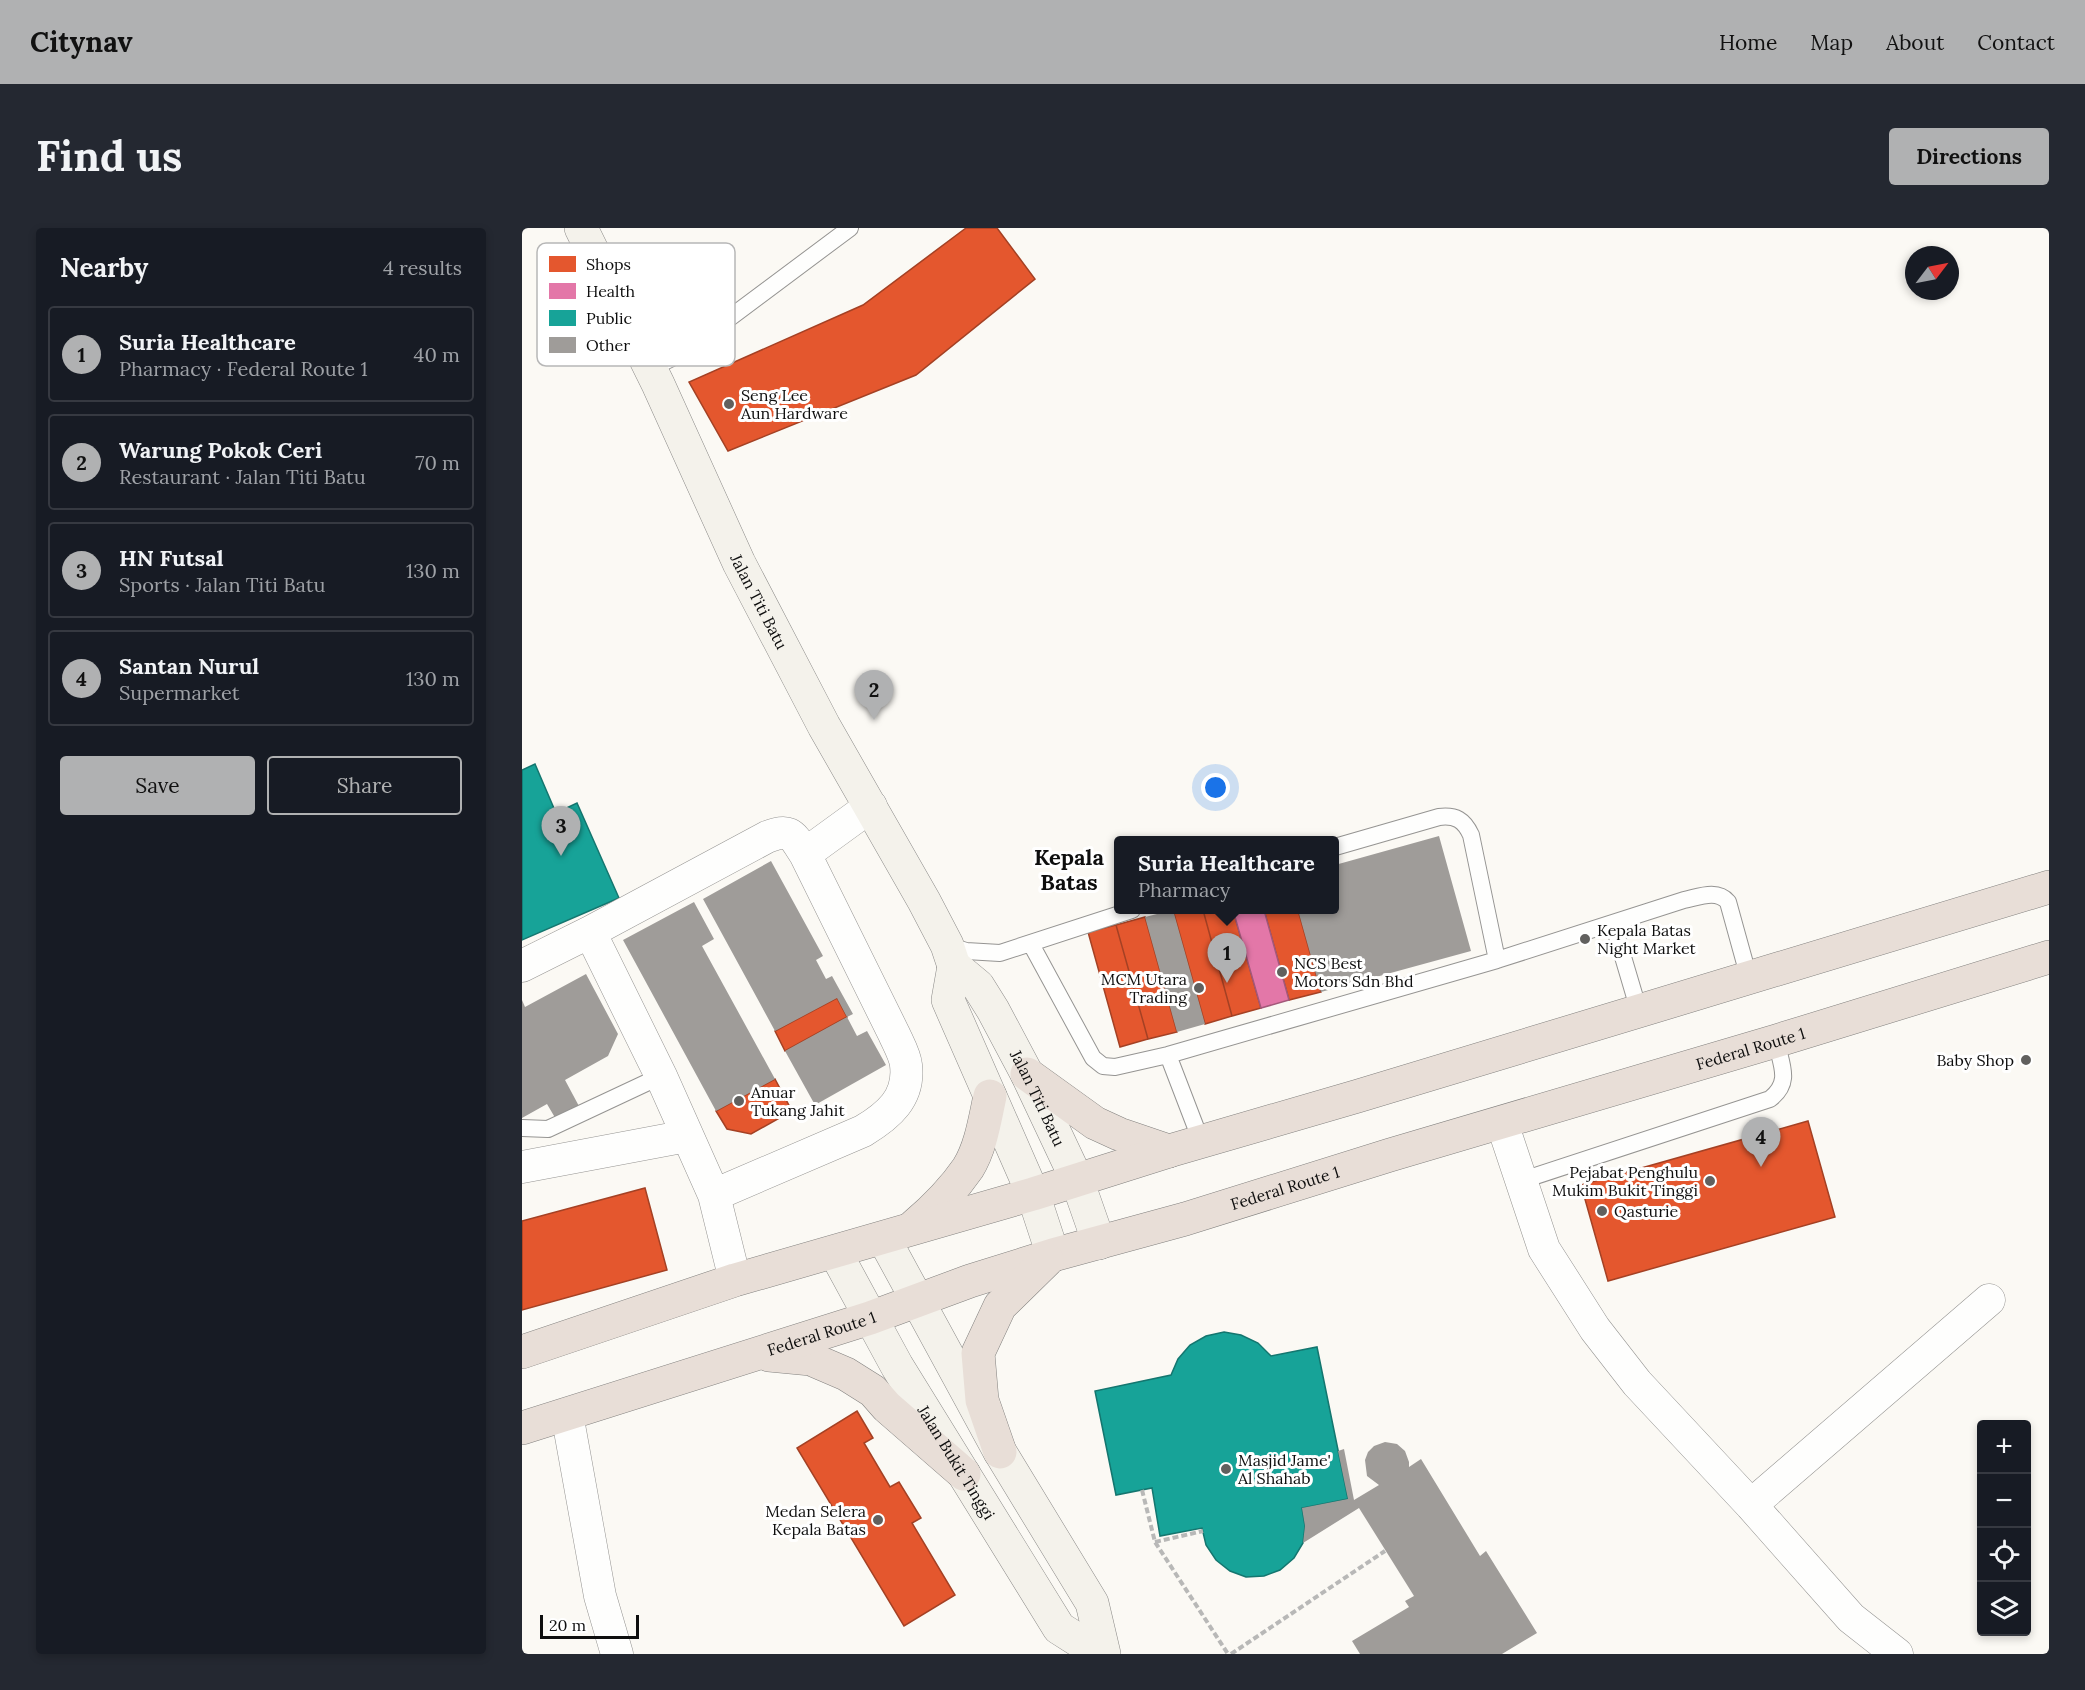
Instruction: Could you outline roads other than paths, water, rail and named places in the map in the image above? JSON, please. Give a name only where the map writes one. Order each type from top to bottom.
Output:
[{"type":"highway","points":[[522,1352],[735,1280],[896,1235],[1201,1141],[1358,1096],[2049,887]]},
{"type":"highway","name":"Federal Route 1","points":[[522,1428],[870,1318],[970,1281],[1053,1255],[1185,1219],[2049,957]]},
{"type":"highway","points":[[1027,1074],[1095,1123],[1169,1151]]},
{"type":"highway","points":[[896,1235],[940,1203],[969,1166],[981,1136],[990,1096]]},
{"type":"highway","points":[[1000,1452],[982,1400],[978,1353],[1000,1306],[1053,1255]]},
{"type":"highway","points":[[757,1353],[811,1359],[846,1374],[873,1391],[887,1407],[964,1474]]},
{"type":"main road","name":"Jalan Titi Batu","points":[[581,228],[588,243]]},
{"type":"main road","name":"Jalan Titi Batu","points":[[649,366],[739,562],[824,726],[871,807],[951,956],[978,986],[1027,1074],[1077,1180],[1099,1243]]},
{"type":"main road","points":[[951,956],[948,1000],[1033,1194],[1053,1255]]},
{"type":"main road","name":"Jalan Bukit Tinggi","points":[[896,1235],[918,1301],[1000,1452],[1092,1604],[1102,1654]]},
{"type":"main road","name":"Jalan Bukit Tinggi","points":[[835,1252],[870,1318],[1059,1628],[1102,1654]]},
{"type":"street","points":[[805,854],[871,807]]},
{"type":"street","points":[[522,966],[778,833],[787,832],[793,836],[805,854],[894,1034],[906,1064],[904,1088],[897,1103],[884,1118],[862,1131],[714,1195]]},
{"type":"street","points":[[591,932],[661,1076],[714,1195],[735,1280]]},
{"type":"street","points":[[1502,1123],[1545,1249],[1595,1329],[1637,1383],[1752,1505],[1851,1618],[1898,1654]]},
{"type":"street","points":[[522,1167],[687,1136]]},
{"type":"street","points":[[1752,1505],[1989,1300]]},
{"type":"street","points":[[567,1414],[600,1596],[617,1654]]},
{"type":"lane","points":[[735,314],[850,228]]},
{"type":"lane","points":[[650,369],[656,366]]},
{"type":"lane","points":[[1339,846],[1439,817],[1458,818],[1466,825],[1471,835],[1497,960]]},
{"type":"lane","points":[[1031,944],[1093,1058],[1103,1066],[1115,1067],[1168,1055],[1497,960],[1684,900],[1716,894],[1728,902],[1749,978]]},
{"type":"lane","points":[[951,956],[966,951],[1000,953],[1118,914]]},
{"type":"lane","points":[[1613,923],[1639,1011]]},
{"type":"lane","points":[[1520,1181],[1770,1099],[1779,1092],[1784,1077],[1776,1041]]},
{"type":"lane","points":[[1168,1055],[1201,1141]]},
{"type":"lane","points":[[522,1128],[548,1129],[661,1076]]},
{"type":"place","name":"Seng Lee Aun Hardware","points":[[729,404]]},
{"type":"place","name":"Warung Pokok Ceri","points":[[874,720]]},
{"type":"place","name":"HN Futsal","points":[[561,856]]},
{"type":"place","name":"Kepala Batas Night Market","points":[[1585,939]]},
{"type":"place","name":"NCS Best Motors Sdn Bhd","points":[[1282,972]]},
{"type":"place","name":"Suria Healthcare","points":[[1227,983]]},
{"type":"place","name":"MCM Utara Trading","points":[[1199,988]]},
{"type":"place","name":"Baby Shop","points":[[2026,1060]]},
{"type":"place","name":"Anuar Tukang Jahit","points":[[739,1101]]},
{"type":"place","name":"Santan Nurul","points":[[1761,1167]]},
{"type":"place","name":"Pejabat Penghulu Mukim Bukit Tinggi","points":[[1710,1181]]},
{"type":"place","name":"Qasturie","points":[[1602,1211]]},
{"type":"place","name":"Masjid Jame' Al Shahab","points":[[1226,1469]]},
{"type":"place","name":"Medan Selera Kepala Batas","points":[[878,1520]]},
{"type":"district","name":"Kepala Batas","points":[[1069,870]]}]
